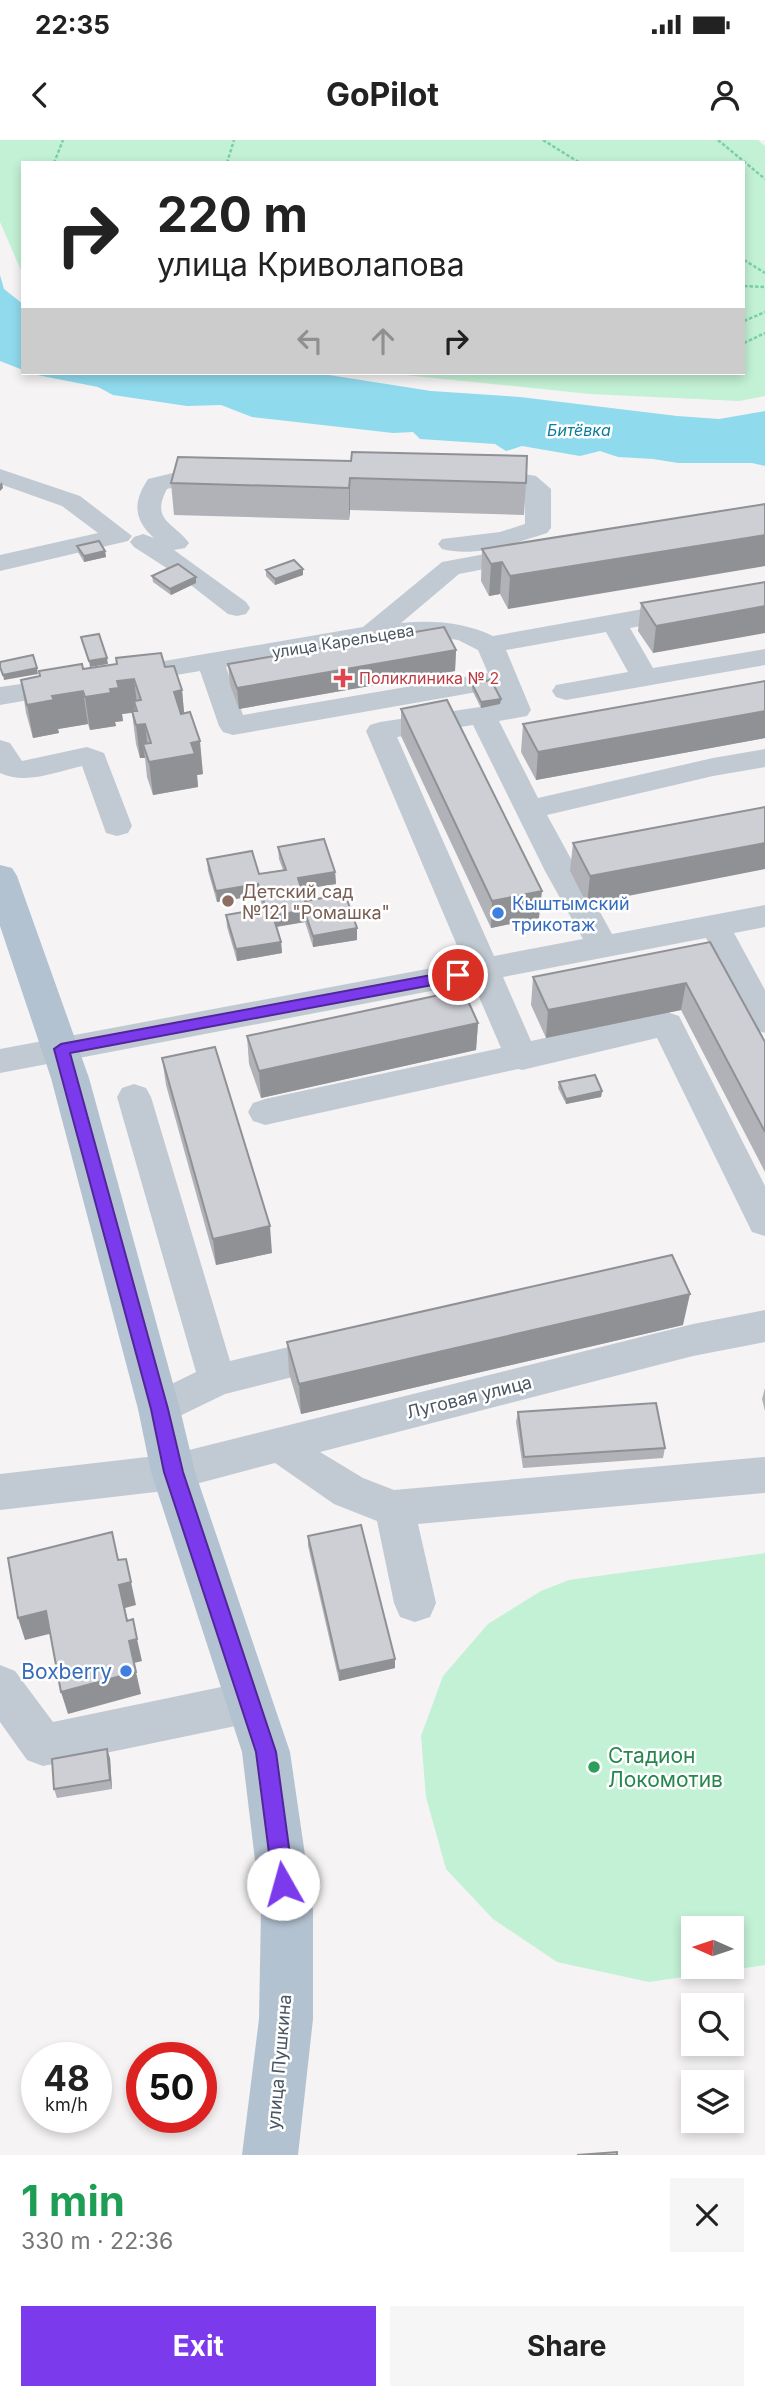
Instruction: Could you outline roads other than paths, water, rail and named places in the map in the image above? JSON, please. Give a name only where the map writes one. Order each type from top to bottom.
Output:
[{"type":"main road","name":"улица Пушкина","points":[[0,876],[61,1049],[159,1409],[173,1472],[266,1752],[287,1910],[286,2019],[270,2155]]},
{"type":"street","points":[[0,476],[71,501],[119,536]]},
{"type":"street","points":[[176,544],[157,528],[148,514],[148,498],[157,484],[177,479],[245,481]]},
{"type":"street","points":[[451,544],[502,539],[538,528],[540,489],[535,485],[526,481],[456,479]]},
{"type":"street","points":[[0,563],[119,536],[140,540],[188,570],[237,608]]},
{"type":"street","points":[[371,634],[452,568],[547,551]]},
{"type":"street","points":[[473,632],[505,624],[765,580]]},
{"type":"street","name":"улица Карельцева","points":[[0,696],[371,634],[431,628],[473,632],[614,623],[765,594]]},
{"type":"street","points":[[417,598],[473,632],[504,680],[517,710],[380,731],[522,1058]]},
{"type":"street","points":[[614,623],[645,677]]},
{"type":"street","points":[[566,691],[765,657]]},
{"type":"street","points":[[210,662],[233,726],[504,680]]},
{"type":"street","points":[[482,715],[529,810],[573,869],[603,946]]},
{"type":"street","points":[[0,749],[5,763],[11,768],[22,770],[87,756],[94,759],[117,826]]},
{"type":"street","points":[[529,810],[713,767],[765,758]]},
{"type":"street","points":[[0,1061],[765,916]]},
{"type":"street","points":[[715,926],[752,977],[765,1021]]},
{"type":"street","points":[[265,1112],[522,1058],[667,1024],[765,1222]]},
{"type":"street","points":[[134,1097],[217,1380]]},
{"type":"street","name":"Луговая улица","points":[[0,1492],[173,1472],[281,1445],[686,1323],[765,1326]]},
{"type":"street","points":[[159,1409],[217,1380],[367,1345]]},
{"type":"street","points":[[281,1445],[324,1477],[376,1504],[394,1508],[765,1475]]},
{"type":"street","points":[[394,1508],[415,1603]]},
{"type":"street","points":[[0,1686],[43,1745],[250,1702]]},
{"type":"water","points":[[0,275],[4,289],[21,302],[21,369],[0,361]]},
{"type":"water","name":"Битёвка","points":[[37,375],[329,375],[431,391],[520,397],[677,416],[719,419],[765,411],[765,466],[752,463],[678,463],[618,457],[600,451],[580,456],[522,446],[506,451],[495,444],[420,439],[413,432],[393,433],[252,417],[221,405],[187,406],[113,395],[98,387]]},
{"type":"place","name":"Поликлиника № 2","points":[[343,678]]},
{"type":"place","name":"Детский сад №121 \"Ромашка\"","points":[[228,901]]},
{"type":"place","name":"Кыштымский трикотаж","points":[[498,913]]},
{"type":"place","name":"Boxberry","points":[[126,1671]]},
{"type":"place","name":"Стадион Локомотив","points":[[594,1767]]}]
